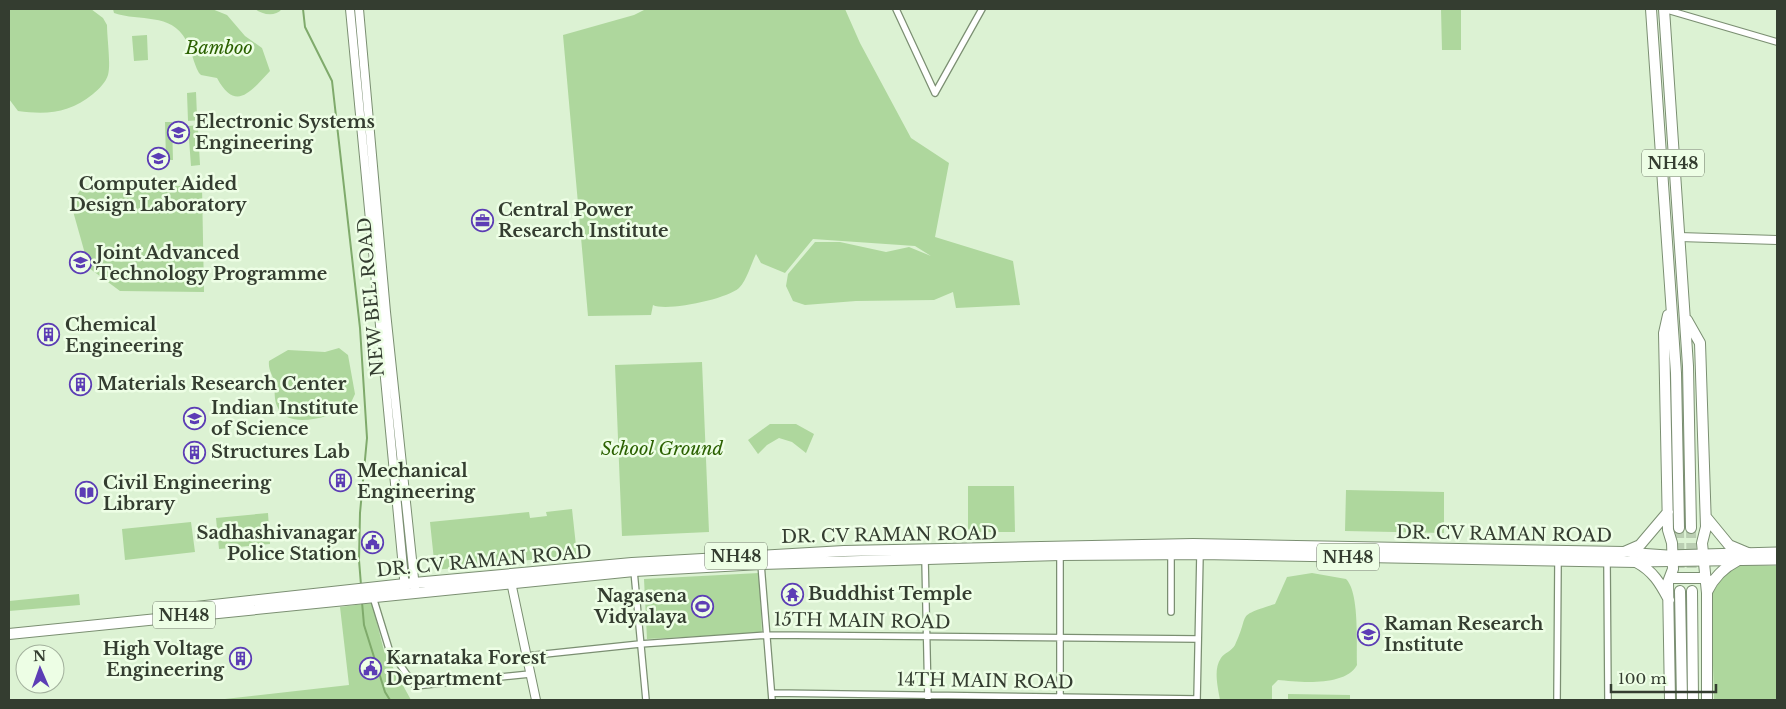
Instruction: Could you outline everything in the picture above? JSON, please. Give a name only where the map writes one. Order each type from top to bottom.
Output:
[{"type":"highway","name":"NH48","points":[[1652,9],[1670,304],[1664,334],[1668,512]]},
{"type":"highway","name":"NH48","points":[[1664,9],[1685,316],[1700,343],[1706,516],[1703,558]]},
{"type":"highway","points":[[1670,304],[1676,373],[1679,528]]},
{"type":"highway","points":[[1685,316],[1690,412],[1691,528]]},
{"type":"highway","points":[[1624,552],[1640,545],[1668,512]]},
{"type":"highway","points":[[1668,512],[1671,560],[1669,600],[1670,700]]},
{"type":"highway","points":[[1706,516],[1729,545],[1748,552]]},
{"type":"highway","name":"DR. CV RAMAN ROAD","points":[[9,634],[410,588],[668,561],[889,550],[1202,544],[1624,552]]},
{"type":"highway","name":"DR. CV RAMAN ROAD","points":[[410,588],[512,586],[634,570],[1060,555],[1200,554],[1636,562]]},
{"type":"highway","points":[[1703,558],[1706,578],[1707,700]]},
{"type":"highway","points":[[1706,593],[1712,580],[1726,566],[1738,561]]},
{"type":"highway","points":[[1636,562],[1648,568],[1659,582],[1669,600]]},
{"type":"highway","points":[[1670,578],[1706,578]]},
{"type":"highway","points":[[1680,591],[1682,700]]},
{"type":"highway","points":[[1692,591],[1693,700]]},
{"type":"highway","name":"DR. CV RAMAN ROAD","points":[[9,627],[364,594]]},
{"type":"main road","name":"NEW BEL ROAD","points":[[350,9],[410,588]]},
{"type":"main road","name":"NEW BEL ROAD","points":[[359,9],[410,588]]},
{"type":"main road","points":[[1679,236],[1777,240]]},
{"type":"main road","name":"DR. CV RAMAN ROAD","points":[[1624,552],[1671,560]]},
{"type":"main road","points":[[1671,560],[1748,552],[1777,552]]},
{"type":"main road","name":"DR. CV RAMAN ROAD","points":[[1636,562],[1671,560],[1683,554],[1703,558]]},
{"type":"main road","points":[[1703,558],[1738,561],[1777,560]]},
{"type":"main road","points":[[512,586],[536,700]]},
{"type":"street","points":[[899,10],[935,93],[982,9]]},
{"type":"street","points":[[1664,9],[1777,42]]},
{"type":"street","points":[[1171,554],[1171,612]]},
{"type":"street","points":[[1197,700],[1200,554]]},
{"type":"street","points":[[1060,555],[1060,699]]},
{"type":"street","points":[[925,559],[928,698]]},
{"type":"street","points":[[1557,700],[1558,561]]},
{"type":"street","points":[[1607,562],[1608,700]]},
{"type":"street","points":[[762,564],[772,700]]},
{"type":"street","points":[[634,570],[646,700]]},
{"type":"street","points":[[364,594],[389,648],[415,686],[530,674]]},
{"type":"street","name":"15TH MAIN ROAD","points":[[526,656],[640,644],[768,635],[1198,639]]},
{"type":"street","name":"14TH MAIN ROAD","points":[[772,693],[928,698],[1197,700]]},
{"type":"green space","points":[[9,9],[91,9],[103,18],[107,25],[109,64],[106,80],[93,94],[67,109],[39,113],[18,111],[9,99]]},
{"type":"green space","name":"Bamboo","points":[[113,9],[212,9],[227,15],[245,36],[262,48],[270,71],[244,95],[237,96],[231,94],[224,89],[217,78],[199,73],[186,40],[180,31],[172,25],[154,19],[124,16],[114,13]]},
{"type":"green space","points":[[255,9],[282,9],[279,12],[269,14]]},
{"type":"green space","points":[[646,9],[845,9],[860,43],[911,138],[949,163],[935,237],[1013,261],[1020,305],[956,308],[953,292],[934,300],[856,301],[805,305],[793,301],[786,286],[788,274],[815,242],[840,242],[886,252],[909,247],[931,256],[915,246],[813,239],[785,273],[761,263],[756,254],[742,285],[722,296],[683,306],[660,307],[653,305],[651,315],[588,316],[563,35],[634,15]]},
{"type":"green space","points":[[1441,9],[1461,9],[1461,50],[1442,50]]},
{"type":"green space","points":[[147,35],[148,60],[134,61],[132,36]]},
{"type":"green space","points":[[196,92],[197,116],[200,116],[201,120],[188,121],[187,93]]},
{"type":"green space","points":[[165,122],[172,122],[173,160],[166,160]]},
{"type":"green space","points":[[201,125],[201,129],[198,129],[200,165],[191,166],[188,126]]},
{"type":"green space","points":[[83,186],[202,186],[204,292],[120,291],[89,268],[71,204]]},
{"type":"green space","points":[[339,348],[348,355],[355,394],[348,409],[310,420],[290,418],[283,414],[276,404],[269,361],[288,350],[325,352]]},
{"type":"green space","name":"School Ground","points":[[702,362],[709,532],[622,536],[615,365]]},
{"type":"green space","points":[[770,424],[796,424],[814,434],[806,453],[792,442],[779,438],[767,445],[758,454],[748,440]]},
{"type":"green space","points":[[968,486],[1014,486],[1015,532],[968,532]]},
{"type":"green space","points":[[1346,490],[1444,492],[1444,533],[1345,531]]},
{"type":"green space","points":[[572,509],[577,555],[435,570],[430,522],[529,512],[530,518],[547,516],[546,512]]},
{"type":"green space","points":[[268,513],[270,544],[219,549],[216,518]]},
{"type":"green space","points":[[191,522],[195,552],[125,560],[122,529]]},
{"type":"green space","points":[[1740,565],[1777,566],[1777,700],[1714,700],[1711,596],[1723,578]]},
{"type":"green space","name":"Nagasena Vidyalaya","points":[[759,573],[762,633],[647,639],[644,579]]},
{"type":"green space","points":[[1312,573],[1346,579],[1350,586],[1355,607],[1357,665],[1343,677],[1332,680],[1298,682],[1278,680],[1272,686],[1272,700],[1220,700],[1217,668],[1222,656],[1235,645],[1246,617],[1254,611],[1275,604],[1287,577]]},
{"type":"green space","points":[[79,594],[80,605],[9,611],[9,601]]},
{"type":"green space","name":"Karnataka Forest Department","points":[[372,603],[384,651],[411,700],[216,700],[349,685],[340,607]]},
{"type":"green space","points":[[1288,694],[1350,695],[1350,700],[1288,700]]},
{"type":"waterway","points":[[303,9],[305,27],[332,81],[360,328],[367,438],[360,513],[359,560],[361,585]]},
{"type":"waterway","points":[[362,602],[364,625],[385,692],[390,700]]},
{"type":"tunnel","points":[[1679,528],[1680,591]]},
{"type":"tunnel","points":[[1691,528],[1692,591]]},
{"type":"place","name":"Electronic Systems Engineering","points":[[179,132]]},
{"type":"place","name":"Computer Aided Design Laboratory","points":[[158,159]]},
{"type":"place","name":"Central Power Research Institute","points":[[482,220]]},
{"type":"place","name":"Joint Advanced Technology Programme","points":[[80,263]]},
{"type":"place","name":"Chemical Engineering","points":[[49,335]]},
{"type":"place","name":"Materials Research Center","points":[[81,384]]},
{"type":"place","name":"Indian Institute of Science","points":[[195,418]]},
{"type":"place","name":"Structures Lab","points":[[195,452]]},
{"type":"place","name":"Mechanical Engineering","points":[[341,481]]},
{"type":"place","name":"Civil Engineering Library","points":[[87,493]]},
{"type":"place","name":"Sadhashivanagar Police Station","points":[[373,543]]},
{"type":"place","name":"Buddhist Temple","points":[[792,594]]},
{"type":"place","name":"Nagasena Vidyalaya","points":[[703,606]]},
{"type":"place","name":"Raman Research Institute","points":[[1368,634]]},
{"type":"place","name":"High Voltage Engineering","points":[[240,659]]},
{"type":"place","name":"Karnataka Forest Department","points":[[370,668]]}]
